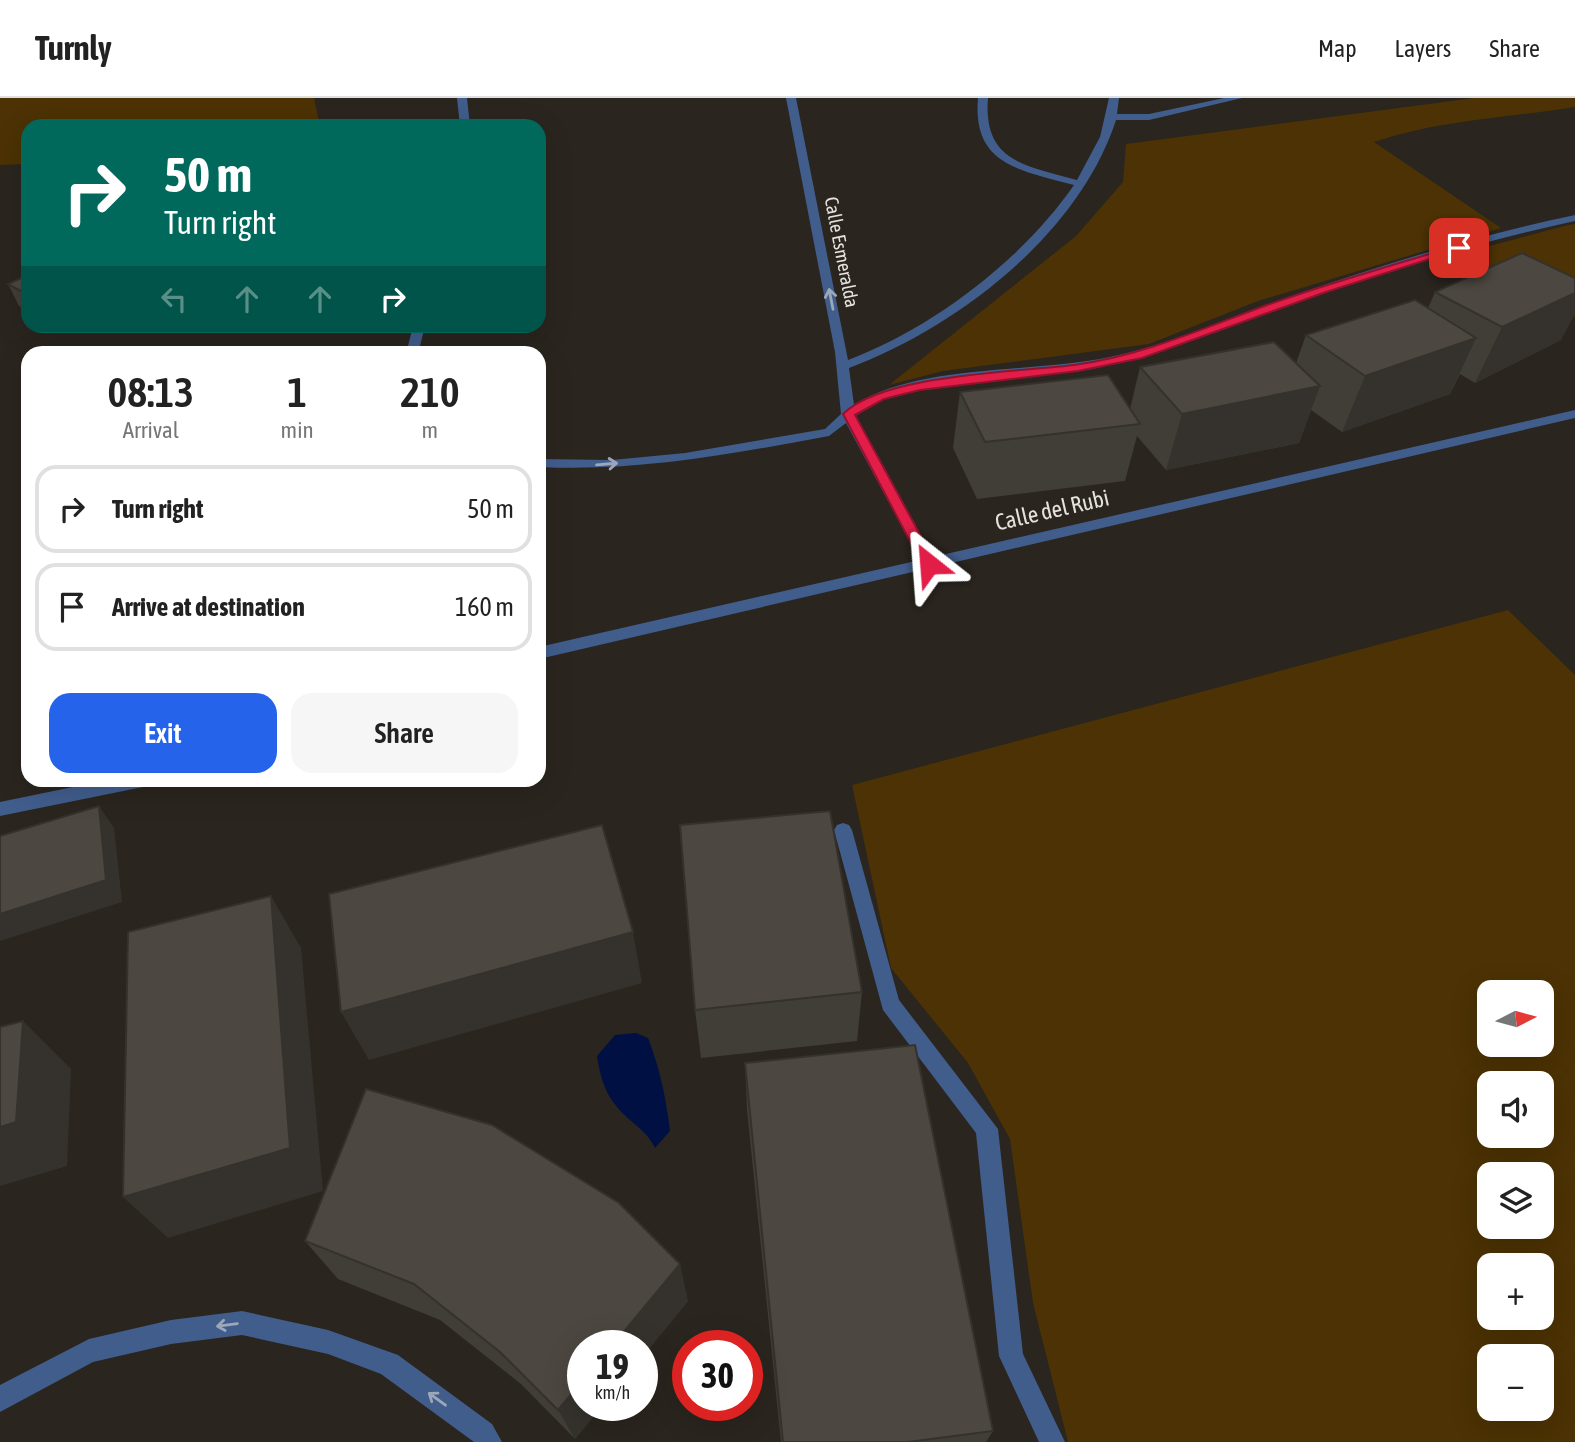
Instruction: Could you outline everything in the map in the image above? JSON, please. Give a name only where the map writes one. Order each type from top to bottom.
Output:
[{"type":"street","points":[[462,98],[464,119]]},
{"type":"street","name":"Calle Esmeralda","points":[[791,98],[843,366],[849,414],[929,564]]},
{"type":"street","points":[[983,98],[984,135],[1003,156],[1039,172],[1080,184]]},
{"type":"street","points":[[843,366],[867,358],[927,321],[1025,251],[1080,184],[1115,117],[1115,98]]},
{"type":"street","points":[[1115,117],[1149,117],[1237,98]]},
{"type":"street","points":[[546,463],[597,465],[760,445],[829,432],[849,414],[879,396],[920,386],[1078,368],[1138,355],[1322,289],[1575,218]]},
{"type":"street","points":[[1432,256],[1505,290]]},
{"type":"street","name":"Calle del Rubi","points":[[546,651],[1575,414]]},
{"type":"street","points":[[0,808],[107,787]]},
{"type":"street","points":[[843,831],[890,1004],[987,1129],[1011,1356],[1052,1442]]},
{"type":"street","points":[[0,1399],[89,1351],[171,1332],[242,1323],[328,1342],[390,1364],[483,1433],[489,1442]]},
{"type":"shaded area","points":[[0,98],[314,98],[318,119],[21,119],[21,164],[0,165]]},
{"type":"shaded area","points":[[1474,98],[1575,98],[1575,107],[1448,124],[1374,142],[1501,228],[1258,301],[1149,344],[943,371],[889,385],[1076,236],[1123,182],[1126,144]]},
{"type":"shaded area","points":[[1575,224],[1575,317],[1452,256],[1568,225]]},
{"type":"shaded area","points":[[1508,610],[1575,675],[1575,1442],[1068,1442],[1033,1303],[1010,1139],[968,1063],[891,968],[852,785]]},
{"type":"shaded area","points":[[636,1033],[648,1038],[667,1107],[670,1131],[655,1148],[609,1095],[603,1083],[597,1056],[615,1035]]},
{"type":"building","points":[[1522,253],[1575,278],[1575,293],[1502,327],[1435,292]]},
{"type":"building","points":[[21,278],[21,291],[8,284]]},
{"type":"building","points":[[1415,300],[1476,338],[1365,376],[1306,335]]},
{"type":"building","points":[[1274,342],[1320,386],[1182,414],[1140,367]]},
{"type":"building","points":[[1108,375],[1140,424],[985,442],[960,392]]},
{"type":"building","points":[[99,806],[106,880],[0,914],[0,836]]},
{"type":"building","points":[[830,811],[862,992],[695,1010],[680,825]]},
{"type":"building","points":[[602,825],[633,932],[341,1012],[329,894]]},
{"type":"building","points":[[271,896],[290,1148],[123,1197],[128,932]]},
{"type":"building","points":[[23,1021],[16,1122],[0,1127],[0,1027]]},
{"type":"building","points":[[915,1045],[993,1431],[908,1442],[783,1442],[745,1063]]},
{"type":"building","points":[[366,1089],[492,1125],[619,1203],[680,1264],[625,1330],[567,1330],[567,1399],[558,1410],[500,1352],[414,1284],[305,1241]]},
{"type":"route","points":[[929,564],[849,414],[879,396],[920,386],[1078,368],[1138,355],[1322,289],[1459,248]]}]
